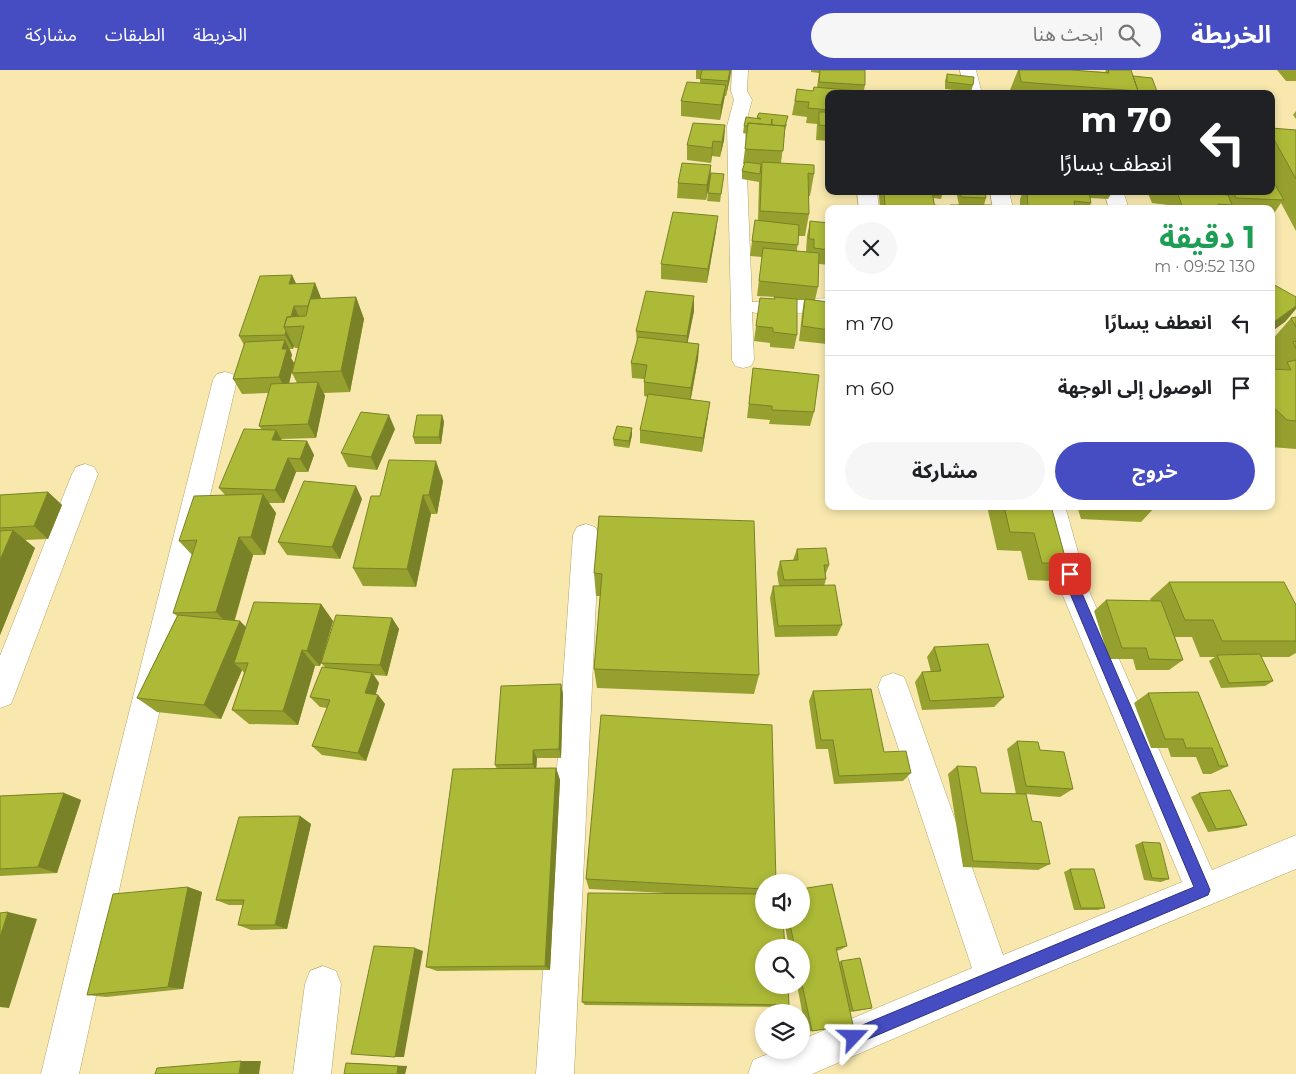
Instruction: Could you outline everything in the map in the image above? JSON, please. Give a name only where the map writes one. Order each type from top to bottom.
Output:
[{"type":"street","points":[[740,70],[739,91],[743,100],[736,126],[743,360]]},
{"type":"street","points":[[968,70],[973,90]]},
{"type":"street","points":[[740,307],[825,305]]},
{"type":"street","points":[[60,1074],[225,380]]},
{"type":"street","points":[[0,694],[85,474]]},
{"type":"street","points":[[1053,510],[1075,591],[1203,890]]},
{"type":"street","points":[[555,1074],[586,535]]},
{"type":"street","points":[[893,687],[993,977]]},
{"type":"street","points":[[767,1074],[993,977],[1296,852]]},
{"type":"street","points":[[312,1074],[323,984]]},
{"type":"building","points":[[702,70],[730,70],[728,81],[700,79]]},
{"type":"building","points":[[820,70],[865,70],[865,85],[819,82]]},
{"type":"building","points":[[1019,70],[1072,70],[1109,73],[1108,70],[1131,70],[1138,90],[1125,90],[1021,82]]},
{"type":"building","points":[[947,74],[974,77],[973,85],[947,82]]},
{"type":"building","points":[[1133,76],[1152,78],[1156,90],[1138,90]]},
{"type":"building","points":[[687,82],[726,85],[721,105],[681,101]]},
{"type":"building","points":[[814,87],[847,90],[825,90],[825,110],[808,108],[809,102],[795,101],[797,89],[813,91]]},
{"type":"building","points":[[819,112],[825,112],[825,126],[819,125]]},
{"type":"building","points":[[759,113],[788,116],[785,126],[772,125],[772,119],[771,125],[748,123],[748,126],[744,126],[746,117],[761,119],[757,117]]},
{"type":"building","points":[[693,123],[725,125],[722,142],[713,141],[712,148],[687,145]]},
{"type":"building","points":[[748,123],[785,126],[783,151],[745,149]]},
{"type":"building","points":[[1275,128],[1296,130],[1296,179],[1275,141]]},
{"type":"building","points":[[745,162],[761,164],[760,174],[742,171]]},
{"type":"building","points":[[762,162],[814,165],[814,174],[808,173],[809,214],[760,211]]},
{"type":"building","points":[[682,163],[711,165],[707,185],[678,183]]},
{"type":"building","points":[[711,173],[724,174],[721,194],[708,193]]},
{"type":"building","points":[[1275,185],[1284,200],[1236,198],[1235,195],[1275,195]]},
{"type":"building","points":[[884,195],[933,195],[934,205],[885,205]]},
{"type":"building","points":[[961,195],[986,195],[986,198],[961,197]]},
{"type":"building","points":[[1027,195],[1090,195],[1091,203],[1074,201],[1074,205],[1028,205]]},
{"type":"building","points":[[1178,195],[1228,195],[1232,205],[1218,204],[1182,205]]},
{"type":"building","points":[[673,212],[718,216],[708,269],[661,264]]},
{"type":"building","points":[[755,220],[799,225],[798,245],[752,241]]},
{"type":"building","points":[[810,221],[825,223],[825,249],[814,248],[814,239],[809,239]]},
{"type":"building","points":[[763,248],[819,253],[818,287],[759,281]]},
{"type":"building","points":[[292,275],[289,284],[315,283],[308,306],[294,306],[291,317],[287,317],[284,327],[285,335],[239,336],[260,276]]},
{"type":"building","points":[[1275,285],[1296,297],[1296,306],[1275,321]]},
{"type":"building","points":[[646,291],[694,296],[687,336],[636,331]]},
{"type":"building","points":[[356,297],[341,371],[292,373],[304,326],[284,327],[287,317],[306,316],[310,299]]},
{"type":"building","points":[[774,297],[797,299],[797,335],[773,332],[773,328],[756,326],[760,298],[775,299]]},
{"type":"building","points":[[805,299],[825,302],[825,329],[802,326]]},
{"type":"building","points":[[1296,317],[1296,327],[1291,318]]},
{"type":"building","points":[[638,337],[699,344],[691,388],[644,382],[647,365],[631,363]]},
{"type":"building","points":[[285,340],[282,349],[287,349],[279,377],[233,379],[245,342]]},
{"type":"building","points":[[1296,360],[1296,421],[1287,420],[1275,409],[1275,369],[1291,370],[1287,362]]},
{"type":"building","points":[[753,368],[819,375],[814,412],[772,410],[772,406],[749,404]]},
{"type":"building","points":[[318,382],[308,424],[259,426],[271,384]]},
{"type":"building","points":[[648,394],[710,402],[703,438],[640,430]]},
{"type":"building","points":[[361,412],[389,415],[371,457],[341,453]]},
{"type":"building","points":[[417,415],[442,415],[439,437],[413,437]]},
{"type":"building","points":[[617,426],[632,428],[629,441],[613,439]]},
{"type":"building","points":[[244,429],[276,430],[272,440],[307,441],[300,459],[288,458],[275,490],[219,488]]},
{"type":"building","points":[[389,460],[436,461],[429,495],[423,495],[407,569],[353,568],[371,496],[380,496]]},
{"type":"building","points":[[304,481],[356,486],[332,547],[278,542]]},
{"type":"building","points":[[48,492],[34,526],[0,528],[0,495]]},
{"type":"building","points":[[263,494],[251,537],[239,537],[216,612],[173,613],[197,540],[179,541],[194,496]]},
{"type":"building","points":[[1005,510],[1052,510],[1067,564],[1042,563],[1034,533],[1010,532]]},
{"type":"building","points":[[599,516],[754,521],[759,675],[594,669],[602,574],[594,573]]},
{"type":"building","points":[[13,530],[0,560],[0,531]]},
{"type":"building","points":[[826,548],[829,565],[824,565],[826,579],[784,580],[780,561],[798,560],[797,549]]},
{"type":"building","points":[[1169,582],[1284,582],[1296,605],[1296,641],[1222,641],[1213,620],[1185,620]]},
{"type":"building","points":[[835,585],[842,625],[778,626],[773,586]]},
{"type":"building","points":[[1106,600],[1161,601],[1183,660],[1149,659],[1146,648],[1122,648]]},
{"type":"building","points":[[254,602],[321,604],[307,651],[302,650],[283,711],[232,710],[248,663],[234,663]]},
{"type":"building","points":[[178,615],[240,621],[204,705],[137,698]]},
{"type":"building","points":[[336,615],[392,618],[380,665],[321,663]]},
{"type":"building","points":[[988,644],[1004,697],[930,701],[922,672],[941,671],[934,647]]},
{"type":"building","points":[[1260,654],[1273,681],[1229,683],[1217,655]]},
{"type":"building","points":[[322,667],[372,673],[365,693],[378,695],[358,753],[312,746],[330,700],[310,697]]},
{"type":"building","points":[[561,684],[559,749],[533,750],[533,764],[495,765],[501,686]]},
{"type":"building","points":[[871,689],[884,752],[906,751],[911,773],[839,776],[833,740],[821,740],[813,691]]},
{"type":"building","points":[[1198,692],[1228,766],[1219,766],[1212,748],[1186,748],[1183,739],[1165,739],[1148,693]]},
{"type":"building","points":[[601,715],[772,725],[776,874],[755,874],[755,888],[586,879]]},
{"type":"building","points":[[1017,741],[1038,742],[1040,750],[1064,752],[1073,789],[1026,786]]},
{"type":"building","points":[[957,766],[976,767],[981,793],[1026,794],[1032,821],[1041,822],[1050,864],[973,861]]},
{"type":"building","points":[[556,768],[545,966],[426,967],[453,769]]},
{"type":"building","points":[[1230,790],[1247,825],[1216,829],[1199,793]]},
{"type":"building","points":[[64,793],[38,867],[0,869],[0,796]]},
{"type":"building","points":[[300,816],[275,925],[238,925],[244,900],[216,900],[239,817]]},
{"type":"building","points":[[1142,842],[1160,843],[1169,879],[1152,878]]},
{"type":"building","points":[[1070,869],[1094,869],[1105,908],[1081,908]]},
{"type":"building","points":[[832,884],[847,946],[836,948],[853,1025],[812,1031],[810,1004],[806,1004],[804,994],[810,994],[810,939],[793,939],[791,929],[810,929],[810,888]]},
{"type":"building","points":[[188,887],[168,987],[87,995],[113,894]]},
{"type":"building","points":[[588,893],[755,894],[755,929],[784,929],[784,939],[755,939],[755,994],[788,994],[789,1004],[582,1002]]},
{"type":"building","points":[[8,912],[0,937],[0,913]]},
{"type":"building","points":[[374,946],[415,948],[395,1057],[351,1054]]},
{"type":"building","points":[[860,958],[872,1008],[853,1011],[841,961]]},
{"type":"building","points":[[241,1061],[239,1074],[155,1074],[157,1068]]},
{"type":"building","points":[[346,1063],[398,1066],[397,1074],[344,1074]]},
{"type":"route","points":[[854,1037],[1203,890],[1075,591],[1070,574]]}]
